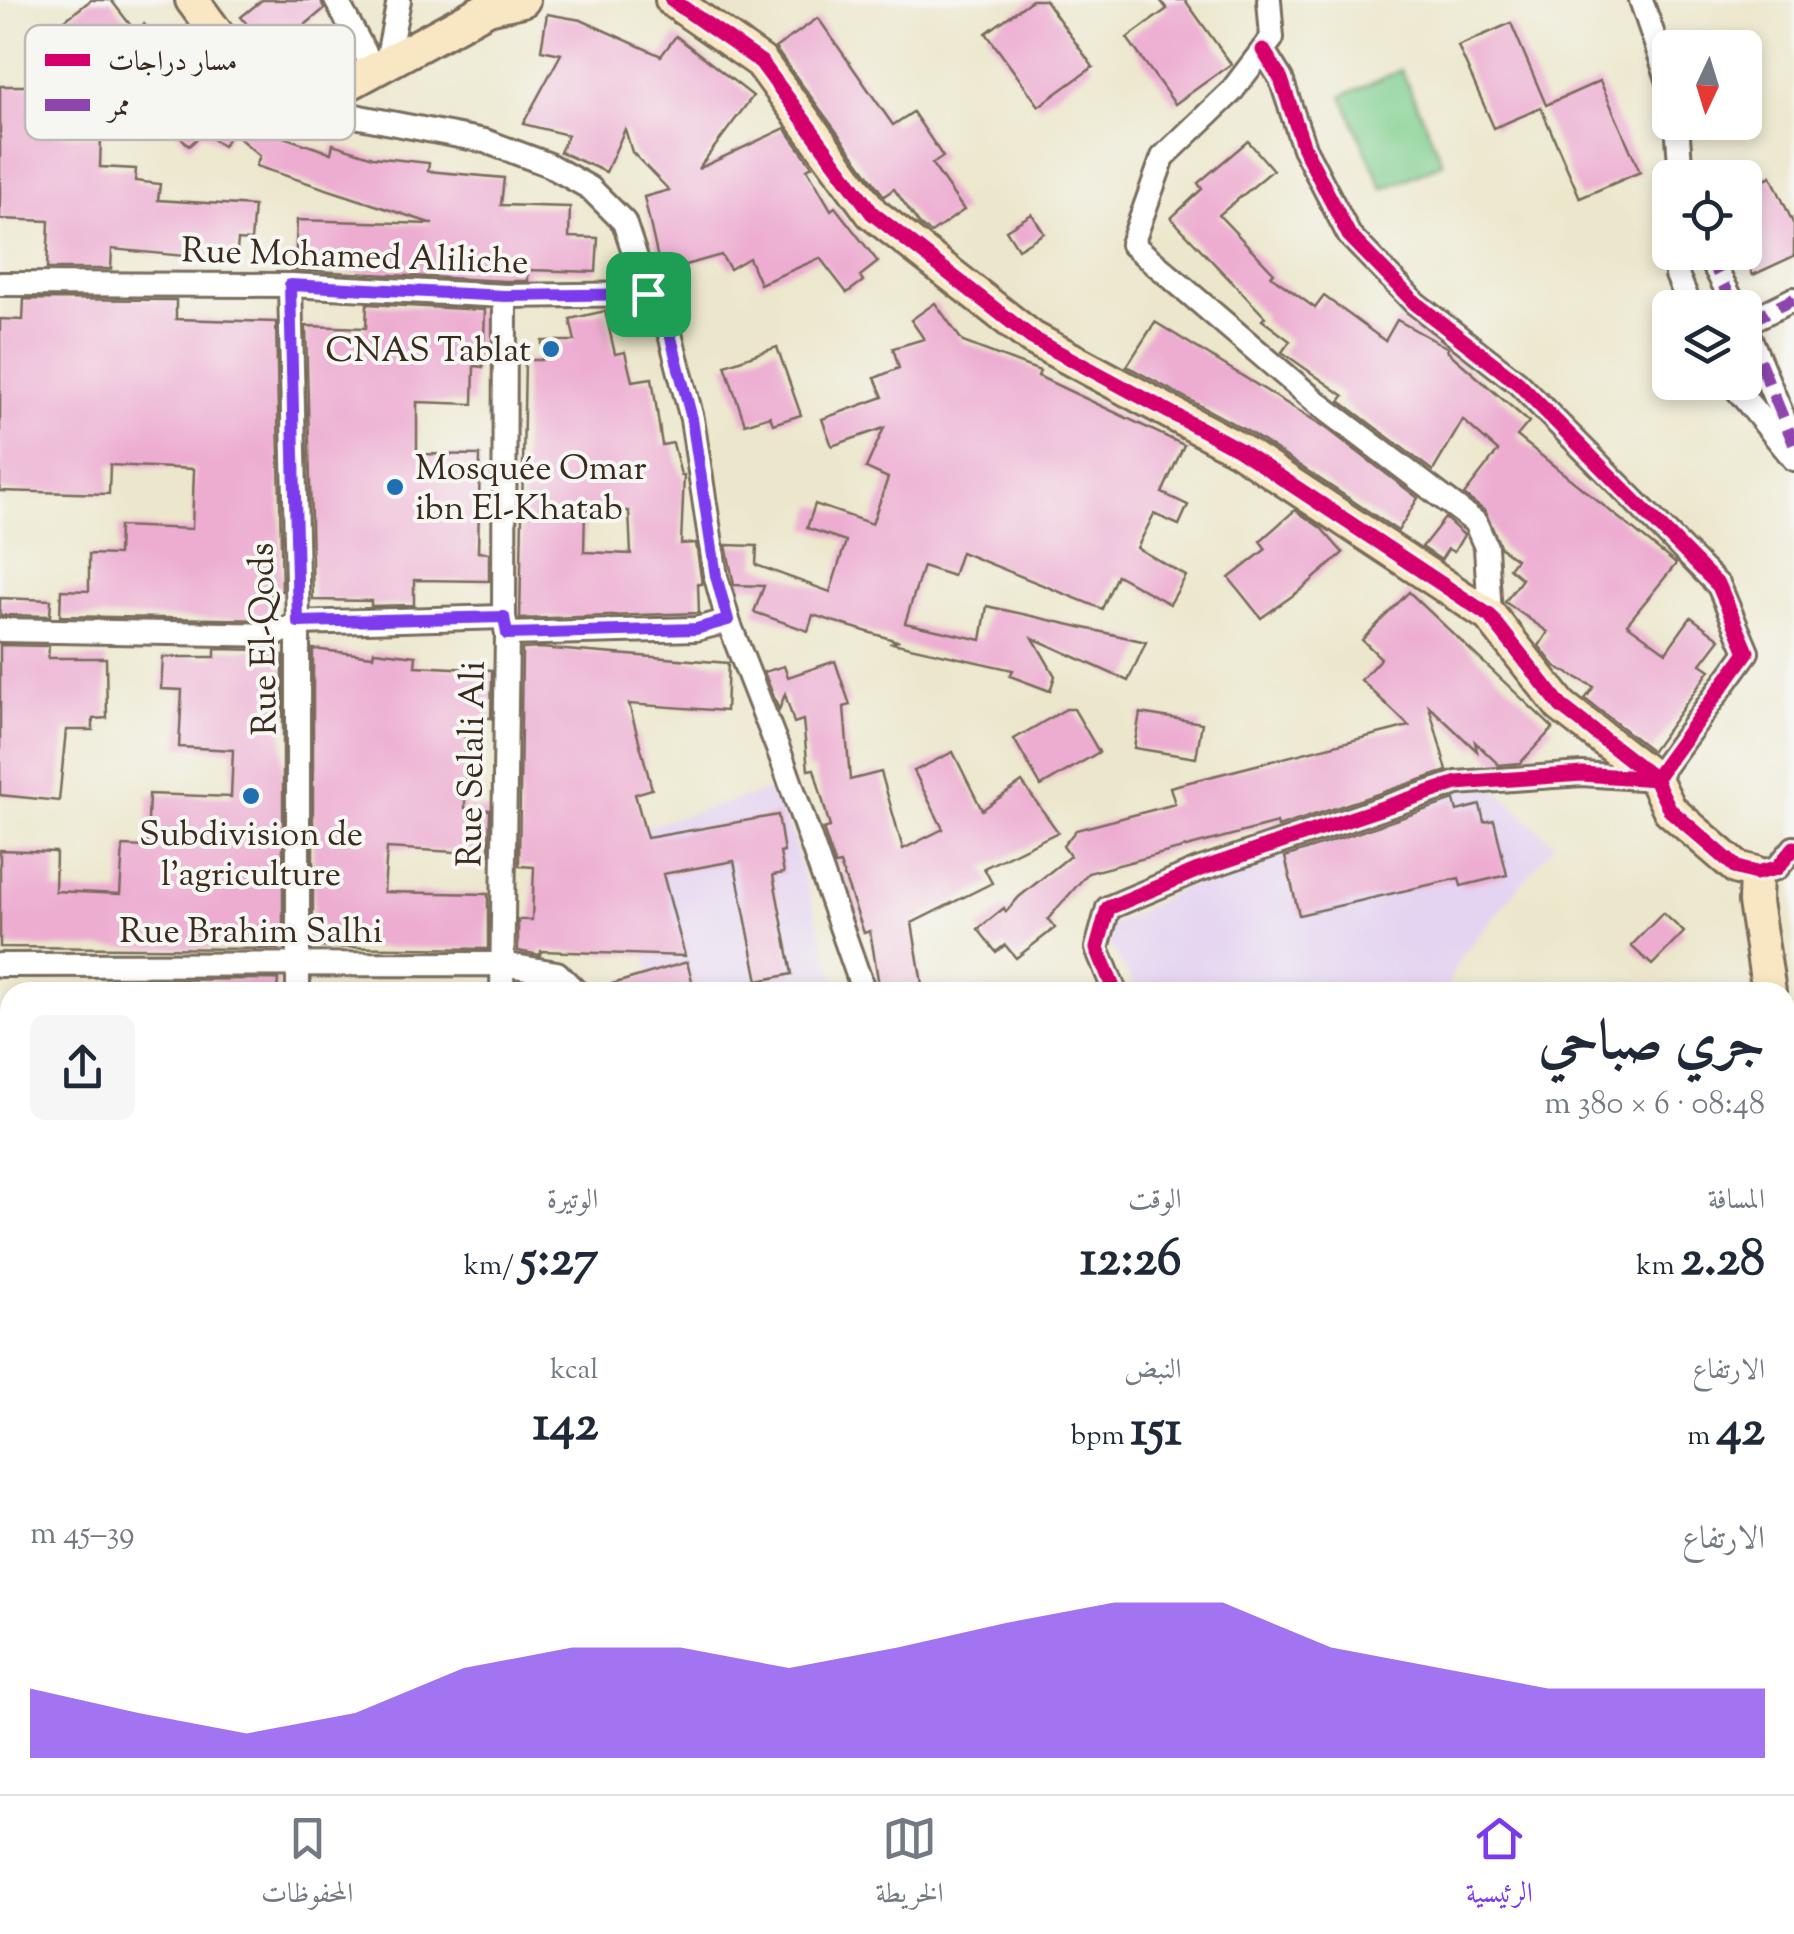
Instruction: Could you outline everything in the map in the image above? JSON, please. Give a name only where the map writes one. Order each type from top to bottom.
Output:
[{"type":"street","points":[[192,0],[210,25]]},
{"type":"street","points":[[336,0],[353,25]]},
{"type":"street","points":[[380,65],[399,0]]},
{"type":"street","points":[[355,79],[488,8],[523,0]]},
{"type":"street","points":[[672,0],[761,62],[872,213],[1032,338],[1238,449],[1490,616],[1561,706],[1655,779],[1670,810],[1737,868],[1756,873],[1777,868],[1794,848]]},
{"type":"street","points":[[1269,0],[1272,38],[1231,92],[1163,157],[1132,244],[1319,404],[1474,522],[1486,547],[1490,616]]},
{"type":"street","points":[[1641,0],[1652,32]]},
{"type":"street","points":[[355,28],[380,65]]},
{"type":"street","points":[[1263,50],[1281,79],[1304,148],[1349,235],[1415,303],[1518,383],[1719,586],[1747,652],[1655,779]]},
{"type":"street","points":[[355,116],[486,141],[547,164],[590,188],[624,222],[648,294],[670,334],[692,419],[716,576],[728,620],[860,982]]},
{"type":"street","name":"Rue Mohamed Aliliche","points":[[0,284],[290,285],[505,296],[648,294]]},
{"type":"street","name":"Rue El-Qods","points":[[290,285],[298,622],[298,982]]},
{"type":"street","name":"Rue Selali Ali","points":[[502,982],[505,296]]},
{"type":"street","points":[[1762,316],[1794,299]]},
{"type":"street","points":[[1762,366],[1794,444]]},
{"type":"street","points":[[1746,400],[1794,460]]},
{"type":"street","points":[[0,630],[274,635],[298,622],[696,629],[728,620]]},
{"type":"street","points":[[1111,982],[1096,948],[1108,908],[1198,870],[1457,783],[1582,774],[1655,779]]},
{"type":"street","points":[[1756,873],[1756,902],[1768,982]]},
{"type":"street","name":"Rue Brahim Salhi","points":[[0,966],[502,964],[557,973],[566,982]]},
{"type":"shaded area","points":[[1472,766],[1554,844],[1457,962],[1449,982],[1133,982],[1101,931],[1259,848]]},
{"type":"shaded area","points":[[777,788],[836,982],[653,982],[617,835]]},
{"type":"green space","points":[[1401,70],[1443,163],[1383,189],[1342,96]]},
{"type":"building","points":[[91,0],[111,0],[130,25],[58,25]]},
{"type":"building","points":[[262,0],[321,0],[324,9],[305,25],[248,25],[241,17]]},
{"type":"building","points":[[1032,0],[1045,0],[1093,67],[1039,106],[986,33]]},
{"type":"building","points":[[1160,0],[1185,0],[1231,64],[1175,104],[1127,38],[1167,9]]},
{"type":"building","points":[[547,14],[581,20],[661,56],[676,36],[753,96],[698,169],[785,128],[812,166],[807,169],[831,210],[835,207],[878,262],[860,276],[863,281],[847,293],[820,258],[760,284],[749,258],[730,269],[721,255],[661,272],[644,197],[669,190],[632,152],[625,129],[606,172],[560,152],[568,135],[523,124],[561,54],[541,50]]},
{"type":"building","points":[[818,18],[893,125],[913,112],[943,157],[932,164],[964,210],[931,233],[920,225],[894,189],[884,196],[775,48]]},
{"type":"building","points":[[1511,23],[1546,105],[1600,81],[1640,172],[1580,198],[1541,108],[1494,128],[1458,46]]},
{"type":"building","points":[[0,86],[25,86],[25,140],[101,140],[100,167],[136,169],[135,181],[160,184],[158,200],[254,206],[251,241],[238,240],[236,261],[112,249],[111,269],[47,269],[49,221],[0,219]]},
{"type":"building","points":[[241,140],[292,140],[331,153],[333,144],[373,157],[429,163],[428,171],[504,178],[501,205],[570,207],[569,237],[598,238],[596,272],[528,270],[528,281],[505,281],[295,270],[297,220],[433,224],[256,166],[260,156]]},
{"type":"building","points":[[1248,141],[1273,170],[1219,215],[1274,273],[1271,276],[1315,308],[1324,296],[1385,341],[1397,320],[1448,348],[1529,422],[1517,436],[1676,564],[1627,624],[1666,652],[1691,617],[1720,639],[1701,664],[1710,670],[1652,751],[1585,699],[1594,687],[1555,666],[1539,646],[1548,632],[1505,602],[1522,579],[1509,568],[1516,559],[1501,548],[1485,511],[1464,495],[1498,451],[1463,420],[1433,471],[1340,401],[1344,396],[1282,352],[1290,341],[1262,320],[1265,317],[1171,218],[1202,189],[1198,183]]},
{"type":"building","points":[[1771,176],[1794,225],[1794,256],[1753,275],[1750,270],[1762,270],[1762,180]]},
{"type":"building","points":[[1032,214],[1044,233],[1018,249],[1006,230]]},
{"type":"building","points":[[24,299],[176,300],[176,319],[276,322],[282,591],[271,591],[270,620],[60,616],[61,590],[89,591],[89,554],[118,555],[119,526],[192,529],[194,469],[110,465],[109,494],[0,491],[0,319],[23,320]]},
{"type":"building","points":[[935,303],[963,342],[1040,371],[1038,376],[1184,445],[1162,493],[1188,505],[1179,525],[1154,514],[1137,548],[1186,576],[1170,604],[1117,575],[1102,609],[961,552],[953,576],[923,566],[905,623],[981,640],[987,606],[1146,642],[1128,681],[1033,638],[1055,676],[1050,691],[1010,676],[1013,670],[892,643],[897,641],[813,615],[808,631],[754,612],[764,586],[734,585],[726,545],[757,546],[756,565],[830,592],[846,541],[807,528],[815,504],[872,524],[888,478],[866,468],[884,428],[832,446],[822,419],[883,397],[875,378],[899,368],[893,348],[924,339],[911,320]]},
{"type":"building","points":[[367,304],[485,310],[483,367],[474,366],[473,404],[417,402],[417,454],[480,455],[478,552],[489,553],[489,581],[414,580],[414,605],[371,606],[371,601],[313,600],[306,326],[366,328]]},
{"type":"building","points":[[605,311],[615,354],[625,352],[632,381],[652,378],[662,445],[673,443],[684,475],[681,544],[696,543],[702,584],[698,584],[699,613],[520,619],[525,360],[542,360],[542,341],[575,341],[570,319]],"holes":[[[585,510],[629,511],[631,554],[584,552]]]},
{"type":"building","points":[[1155,322],[1325,427],[1418,498],[1398,531],[1249,432],[1127,366]]},
{"type":"building","points":[[777,347],[801,415],[773,424],[770,416],[745,424],[725,365]]},
{"type":"building","points":[[1295,510],[1321,528],[1343,553],[1261,618],[1229,578],[1266,549],[1260,541]]},
{"type":"building","points":[[1445,518],[1464,535],[1454,552],[1448,549],[1441,560],[1422,547]]},
{"type":"building","points":[[1409,592],[1553,728],[1520,763],[1499,765],[1475,742],[1477,751],[1429,706],[1447,771],[1278,827],[1277,823],[1088,873],[1048,919],[1055,928],[1016,958],[1005,945],[996,952],[978,929],[1004,908],[1006,912],[1070,856],[1063,846],[1076,830],[1175,804],[1170,787],[1409,726],[1361,680],[1381,658],[1362,640]]},
{"type":"building","points":[[0,598],[51,600],[50,616],[0,615]]},
{"type":"building","points":[[0,645],[49,646],[48,658],[106,658],[107,718],[93,719],[93,730],[66,730],[59,801],[0,795]]},
{"type":"building","points":[[215,649],[268,650],[268,655],[283,655],[283,946],[0,947],[0,850],[56,852],[55,891],[120,894],[123,846],[147,847],[149,794],[231,797],[233,750],[179,747],[182,690],[161,689],[163,657],[215,657]]},
{"type":"building","points":[[313,649],[373,656],[374,651],[416,656],[415,666],[492,670],[491,718],[465,717],[465,808],[490,810],[489,854],[387,848],[384,892],[488,894],[488,949],[313,947]]},
{"type":"building","points":[[522,649],[728,663],[726,711],[629,704],[652,789],[635,794],[647,838],[778,815],[784,873],[773,875],[792,974],[758,981],[734,861],[663,874],[685,956],[541,951],[540,955],[518,951],[518,920],[532,920],[534,867],[519,866]]},
{"type":"building","points":[[835,661],[850,705],[844,707],[850,780],[881,772],[903,849],[943,829],[914,771],[953,752],[982,810],[1022,782],[1058,832],[984,868],[992,883],[912,923],[922,982],[878,982],[870,931],[864,933],[823,829],[830,827],[814,769],[808,770],[803,720],[794,723],[785,694],[779,710],[764,672],[784,666],[788,677]]},
{"type":"building","points":[[1066,709],[1074,709],[1099,752],[1041,786],[1014,739]]},
{"type":"building","points":[[1140,713],[1202,723],[1196,758],[1134,748]]},
{"type":"building","points":[[1454,800],[1457,811],[1480,805],[1484,822],[1494,820],[1507,875],[1461,886],[1459,878],[1299,915],[1285,857]]},
{"type":"building","points":[[1663,913],[1684,932],[1652,965],[1631,946]]},
{"type":"building","points":[[687,962],[692,982],[619,982]]},
{"type":"building","points":[[278,979],[278,982],[138,980]]},
{"type":"marked path","points":[[1716,270],[1727,290]]},
{"type":"marked path","points":[[1762,315],[1794,299]]},
{"type":"marked path","points":[[1762,367],[1794,444]]},
{"type":"cycle path","points":[[672,0],[761,62],[872,213],[1032,338],[1238,449],[1490,616],[1561,706],[1655,779],[1670,810],[1737,868],[1756,873],[1777,868],[1794,848]]},
{"type":"cycle path","points":[[1111,982],[1097,948],[1108,908],[1198,870],[1457,783],[1582,774],[1655,779],[1747,652],[1719,586],[1518,383],[1415,303],[1349,235],[1304,148],[1281,79],[1263,50]]},
{"type":"place","name":"CNAS Tablat","points":[[551,349]]},
{"type":"place","name":"Mosquée Omar ibn El-Khatab","points":[[395,487]]},
{"type":"place","name":"Subdivision de l'agriculture","points":[[251,796]]},
{"type":"route","points":[[290,285],[505,296],[648,294],[670,334],[692,419],[716,576],[728,620],[696,629],[507,634],[504,617],[298,622],[290,285]]}]
